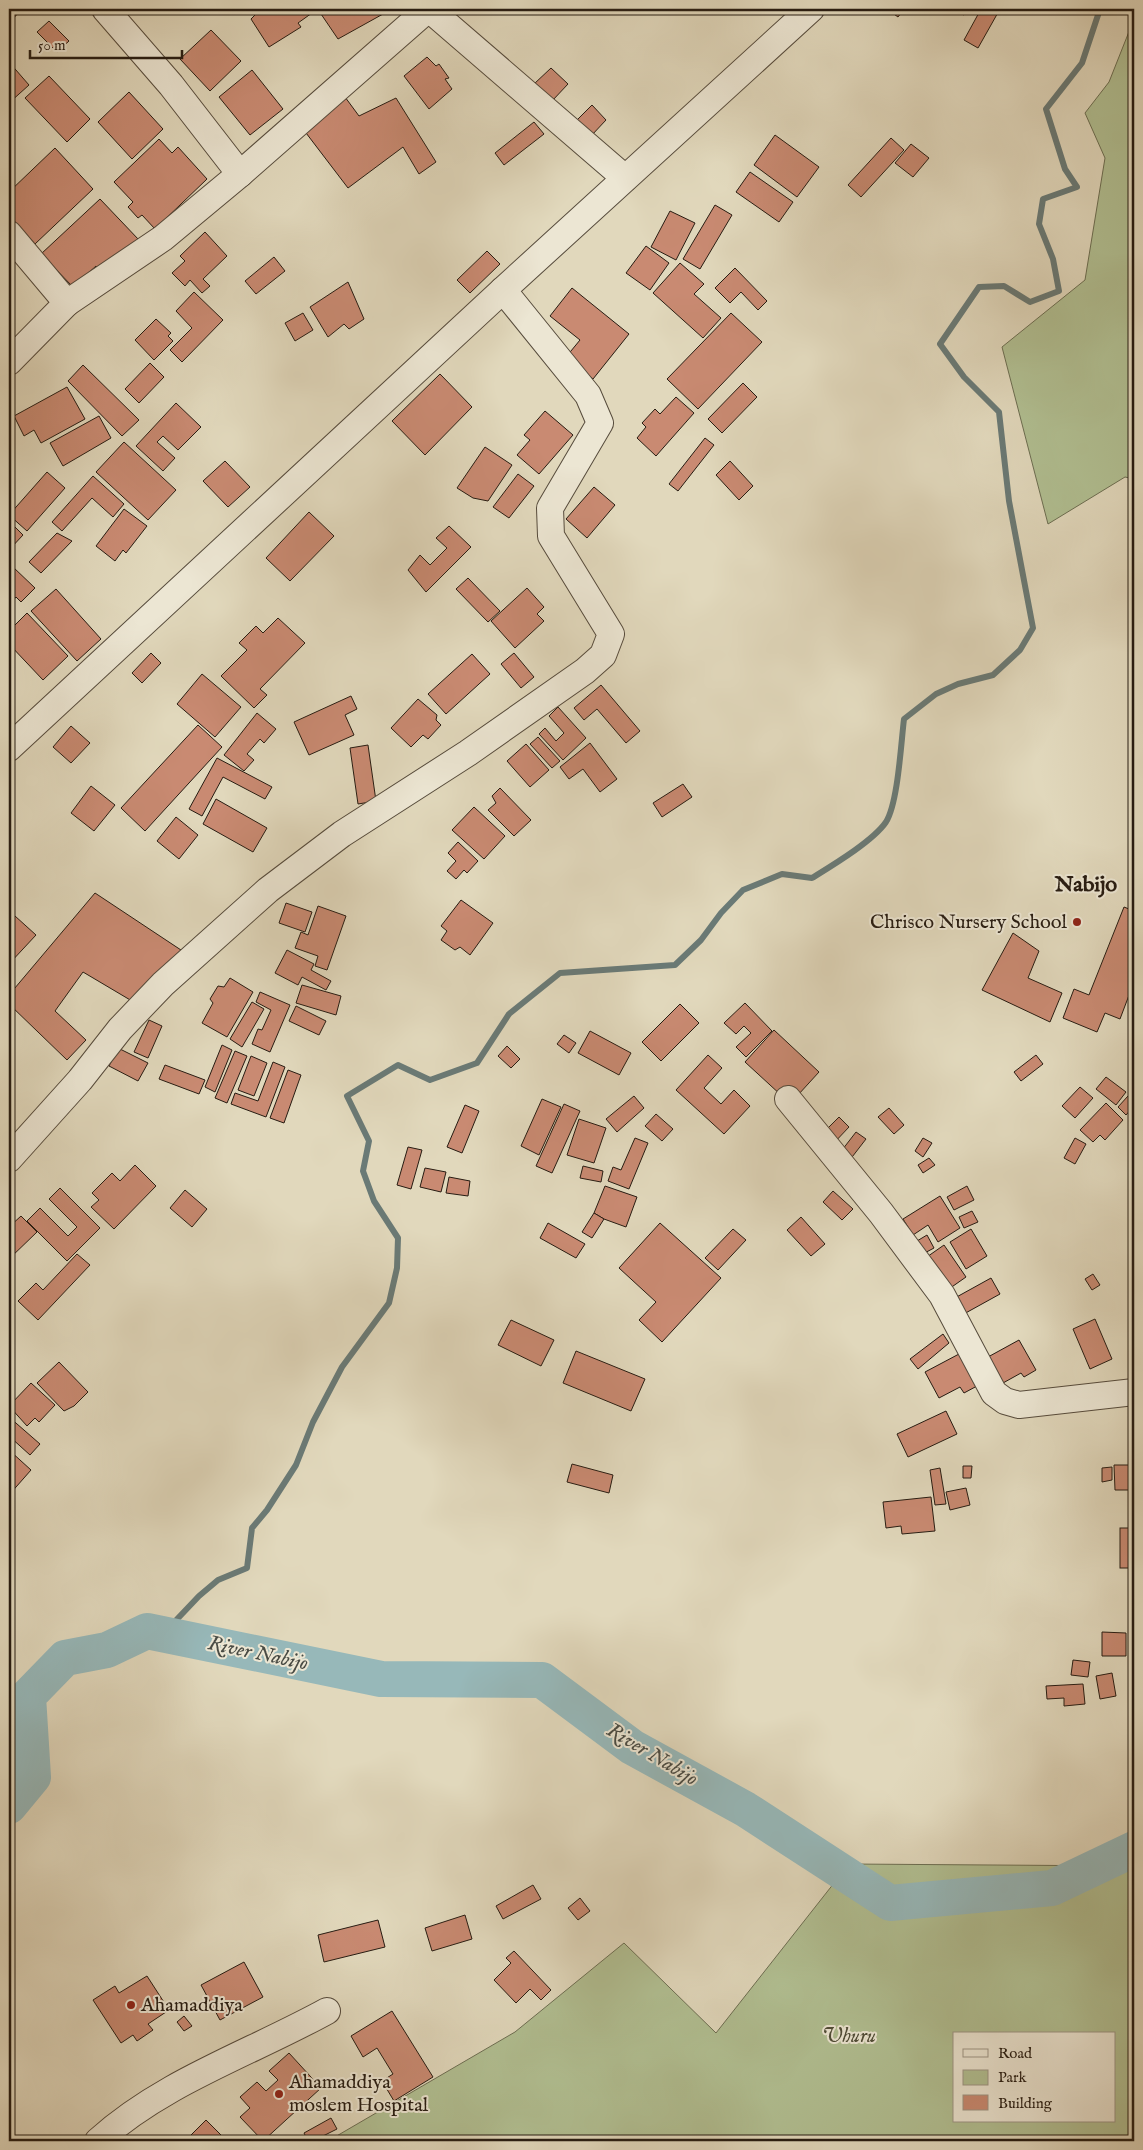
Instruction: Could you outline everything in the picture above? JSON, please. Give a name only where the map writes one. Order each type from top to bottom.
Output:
[{"type":"street","points":[[105,9],[172,85],[240,174]]},
{"type":"street","points":[[9,362],[67,304],[163,238],[240,174],[428,9],[625,178]]},
{"type":"street","points":[[9,748],[503,290],[811,9]]},
{"type":"street","points":[[9,234],[67,304]]},
{"type":"street","points":[[9,1159],[80,1080],[126,1022],[163,984],[268,890],[342,834],[468,753],[585,671],[603,655],[611,634],[551,536],[550,518],[550,508],[600,423],[588,395],[503,290]]},
{"type":"street","points":[[788,1099],[881,1213],[942,1295],[994,1393],[1005,1401],[1019,1405],[1134,1392]]},
{"type":"street","points":[[98,2141],[117,2125],[202,2071],[280,2036],[327,2011]]},
{"type":"green space","points":[[1134,19],[1134,479],[1125,477],[1048,524],[1002,347],[1085,280],[1105,158],[1085,113],[1109,82]]},
{"type":"green space","name":"Uhuru","points":[[849,1864],[1134,1866],[1134,2141],[328,2141],[515,2032],[624,1943],[716,2033]]},
{"type":"building","points":[[9,9],[22,9],[9,23]]},
{"type":"building","points":[[261,9],[392,9],[338,39],[321,14],[312,13],[298,23],[301,27],[269,47],[251,19]]},
{"type":"building","points":[[887,9],[904,9],[898,17]]},
{"type":"building","points":[[953,9],[968,9],[964,15]]},
{"type":"building","points":[[981,9],[1000,9],[978,48],[964,40]]},
{"type":"building","points":[[49,21],[69,41],[57,52],[37,32]]},
{"type":"building","points":[[211,30],[241,61],[210,91],[180,59]]},
{"type":"building","points":[[427,57],[436,66],[439,64],[449,78],[445,79],[452,89],[429,109],[404,76]]},
{"type":"building","points":[[9,62],[29,85],[9,103]]},
{"type":"building","points":[[551,68],[568,84],[552,101],[534,84]]},
{"type":"building","points":[[252,70],[283,109],[250,135],[219,97]]},
{"type":"building","points":[[49,76],[90,119],[67,142],[25,98]]},
{"type":"building","points":[[129,92],[163,129],[132,159],[98,122]]},
{"type":"building","points":[[345,97],[359,116],[396,98],[436,162],[419,174],[403,147],[348,188],[303,129]]},
{"type":"building","points":[[592,105],[606,120],[591,136],[576,121]]},
{"type":"building","points":[[534,122],[544,134],[504,165],[495,153]]},
{"type":"building","points":[[775,135],[819,167],[797,197],[754,165]]},
{"type":"building","points":[[891,138],[904,150],[861,197],[848,185]]},
{"type":"building","points":[[159,139],[172,153],[178,147],[207,179],[155,229],[142,215],[138,218],[128,207],[133,202],[114,182]]},
{"type":"building","points":[[911,144],[929,158],[913,177],[895,163]]},
{"type":"building","points":[[55,148],[93,189],[35,244],[9,216],[9,192]]},
{"type":"building","points":[[750,172],[793,202],[779,222],[736,192]]},
{"type":"building","points":[[100,199],[139,240],[103,274],[96,266],[73,287],[41,254]]},
{"type":"building","points":[[715,205],[732,215],[700,269],[683,259]]},
{"type":"building","points":[[670,211],[695,223],[676,260],[651,247]]},
{"type":"building","points":[[205,232],[227,256],[203,279],[210,286],[202,293],[190,280],[185,286],[172,273],[185,261],[180,256]]},
{"type":"building","points":[[646,246],[669,263],[650,290],[626,273]]},
{"type":"building","points":[[487,251],[500,264],[470,293],[457,280]]},
{"type":"building","points":[[274,257],[285,271],[256,294],[245,281]]},
{"type":"building","points":[[680,263],[704,284],[694,294],[721,318],[703,338],[653,293]]},
{"type":"building","points":[[735,268],[767,301],[758,310],[741,292],[730,303],[715,288]]},
{"type":"building","points":[[348,282],[364,319],[349,329],[344,324],[328,337],[310,307]]},
{"type":"building","points":[[572,288],[629,334],[593,379],[566,357],[580,340],[550,316]]},
{"type":"building","points":[[194,292],[223,320],[182,362],[170,350],[192,328],[176,311]]},
{"type":"building","points":[[303,313],[313,330],[295,341],[285,323]]},
{"type":"building","points":[[731,313],[762,342],[698,409],[667,379]]},
{"type":"building","points":[[156,319],[171,333],[168,336],[173,341],[154,360],[135,340]]},
{"type":"building","points":[[150,363],[164,377],[139,403],[125,389]]},
{"type":"building","points":[[83,365],[139,420],[122,436],[68,381]]},
{"type":"building","points":[[440,374],[472,407],[425,455],[392,421]]},
{"type":"building","points":[[743,383],[757,397],[722,433],[708,419]]},
{"type":"building","points":[[67,387],[85,419],[41,443],[34,430],[24,436],[14,416]]},
{"type":"building","points":[[676,397],[694,413],[656,456],[637,438],[646,427],[642,423],[655,409],[660,414]]},
{"type":"building","points":[[176,403],[201,427],[178,450],[163,436],[157,442],[175,458],[163,471],[136,446]]},
{"type":"building","points":[[545,411],[573,435],[539,474],[517,455],[530,440],[524,435]]},
{"type":"building","points":[[99,416],[111,438],[63,466],[50,443]]},
{"type":"building","points":[[705,438],[714,445],[678,491],[669,484]]},
{"type":"building","points":[[124,442],[176,490],[148,520],[96,472]]},
{"type":"building","points":[[485,447],[512,465],[488,501],[473,498],[457,488]]},
{"type":"building","points":[[225,461],[250,487],[228,507],[203,481]]},
{"type":"building","points":[[730,461],[753,486],[739,500],[716,475]]},
{"type":"building","points":[[47,472],[65,488],[27,531],[9,515]]},
{"type":"building","points":[[518,474],[534,486],[509,518],[493,507]]},
{"type":"building","points":[[93,476],[124,504],[113,517],[92,498],[62,531],[52,522]]},
{"type":"building","points":[[594,487],[615,505],[587,538],[566,519]]},
{"type":"building","points":[[124,509],[147,526],[126,553],[123,550],[115,561],[96,546]]},
{"type":"building","points":[[309,512],[334,536],[290,581],[266,558]]},
{"type":"building","points":[[9,521],[23,535],[9,550]]},
{"type":"building","points":[[449,526],[471,547],[426,592],[408,570],[420,555],[430,565],[447,548],[436,538]]},
{"type":"building","points":[[57,533],[72,541],[41,573],[29,562]]},
{"type":"building","points":[[13,567],[35,588],[21,602],[16,597],[9,605],[9,571]]},
{"type":"building","points":[[468,578],[500,611],[488,622],[456,589]]},
{"type":"building","points":[[527,588],[544,607],[537,614],[544,621],[515,648],[491,621]]},
{"type":"building","points":[[56,589],[101,639],[77,661],[31,611]]},
{"type":"building","points":[[27,613],[68,656],[43,680],[9,644],[9,631]]},
{"type":"building","points":[[278,618],[305,643],[260,689],[267,695],[254,708],[221,676],[247,650],[239,643],[256,626],[263,633]]},
{"type":"building","points":[[151,653],[161,663],[142,683],[132,673]]},
{"type":"building","points":[[514,653],[534,677],[521,688],[501,664]]},
{"type":"building","points":[[472,654],[490,674],[446,714],[428,694]]},
{"type":"building","points":[[202,674],[241,707],[215,737],[177,704]]},
{"type":"building","points":[[601,685],[640,731],[626,743],[597,709],[584,720],[574,708]]},
{"type":"building","points":[[351,696],[357,709],[345,715],[354,735],[309,755],[294,722]]},
{"type":"building","points":[[418,699],[437,715],[436,720],[441,725],[428,739],[423,735],[411,747],[391,728]]},
{"type":"building","points":[[558,707],[586,738],[563,760],[539,734],[545,728],[556,741],[564,733],[549,716]]},
{"type":"building","points":[[257,713],[276,729],[264,743],[260,739],[247,754],[254,760],[244,771],[224,755]]},
{"type":"building","points":[[198,725],[222,747],[145,831],[121,808]]},
{"type":"building","points":[[71,726],[90,743],[71,763],[53,747]]},
{"type":"building","points":[[538,737],[560,761],[552,768],[530,744]]},
{"type":"building","points":[[590,743],[617,779],[600,792],[583,769],[569,779],[560,767]]},
{"type":"building","points":[[526,744],[549,770],[530,787],[507,761]]},
{"type":"building","points":[[368,745],[376,801],[358,804],[350,748]]},
{"type":"building","points":[[217,758],[272,787],[265,799],[223,777],[202,816],[189,809]]},
{"type":"building","points":[[683,784],[692,797],[662,817],[653,803]]},
{"type":"building","points":[[91,786],[115,805],[94,831],[71,813]]},
{"type":"building","points":[[500,788],[531,820],[514,836],[488,810],[496,803],[492,796]]},
{"type":"building","points":[[216,799],[267,828],[253,852],[203,824]]},
{"type":"building","points":[[474,807],[505,836],[484,859],[452,830]]},
{"type":"building","points":[[176,817],[198,835],[179,859],[157,841]]},
{"type":"building","points":[[458,842],[478,861],[467,873],[464,870],[456,879],[447,871],[456,861],[448,853]]},
{"type":"building","points":[[95,893],[184,952],[137,1004],[83,972],[55,1011],[86,1040],[67,1060],[9,1004],[9,995]]},
{"type":"building","points":[[461,900],[493,923],[470,955],[460,947],[455,950],[441,940],[447,931],[441,926]]},
{"type":"building","points":[[286,903],[312,912],[305,932],[279,923]]},
{"type":"building","points":[[318,906],[346,916],[327,970],[315,966],[318,956],[295,948],[301,932],[308,935]]},
{"type":"building","points":[[1124,907],[1134,911],[1134,982],[1120,1019],[1105,1013],[1097,1032],[1063,1018],[1074,989],[1089,995]]},
{"type":"building","points":[[15,916],[36,935],[9,964],[9,922]]},
{"type":"building","points":[[1013,933],[1039,951],[1028,978],[1062,993],[1050,1022],[982,990]]},
{"type":"building","points":[[287,950],[314,964],[311,970],[331,981],[326,990],[302,977],[298,985],[275,973]]},
{"type":"building","points":[[230,978],[253,992],[227,1037],[202,1023],[213,1003],[210,999],[218,986],[224,987]]},
{"type":"building","points":[[302,985],[341,996],[336,1015],[296,1003]]},
{"type":"building","points":[[260,992],[290,1005],[270,1052],[252,1044],[258,1029],[262,1030],[271,1010],[256,1002]]},
{"type":"building","points":[[252,1002],[264,1009],[242,1047],[230,1039]]},
{"type":"building","points":[[745,1003],[772,1031],[746,1057],[736,1047],[751,1033],[744,1026],[736,1034],[724,1023]]},
{"type":"building","points":[[680,1004],[699,1023],[661,1061],[642,1042]]},
{"type":"building","points":[[296,1006],[326,1021],[319,1035],[289,1021]]},
{"type":"building","points":[[149,1020],[162,1026],[148,1058],[134,1052]]},
{"type":"building","points":[[774,1030],[819,1072],[798,1095],[782,1096],[745,1062]]},
{"type":"building","points":[[590,1031],[631,1053],[619,1075],[578,1053]]},
{"type":"building","points":[[564,1035],[576,1043],[569,1053],[557,1044]]},
{"type":"building","points":[[222,1045],[232,1050],[215,1092],[205,1087]]},
{"type":"building","points":[[507,1046],[520,1059],[511,1068],[498,1056]]},
{"type":"building","points":[[118,1048],[148,1063],[138,1081],[109,1066]]},
{"type":"building","points":[[235,1051],[247,1056],[227,1103],[215,1098]]},
{"type":"building","points":[[708,1055],[722,1068],[704,1088],[721,1104],[734,1090],[750,1106],[724,1134],[676,1090]]},
{"type":"building","points":[[1036,1055],[1043,1064],[1021,1081],[1014,1072]]},
{"type":"building","points":[[251,1056],[267,1063],[254,1096],[238,1090]]},
{"type":"building","points":[[273,1062],[285,1067],[266,1117],[231,1104],[235,1093],[258,1101]]},
{"type":"building","points":[[165,1065],[205,1080],[199,1094],[159,1079]]},
{"type":"building","points":[[288,1070],[301,1075],[284,1123],[270,1118]]},
{"type":"building","points":[[1106,1077],[1126,1092],[1116,1105],[1096,1089]]},
{"type":"building","points":[[1080,1087],[1093,1098],[1075,1118],[1062,1106]]},
{"type":"building","points":[[634,1096],[644,1108],[617,1132],[606,1119]]},
{"type":"building","points":[[1128,1096],[1134,1102],[1134,1106],[1126,1115],[1118,1107]]},
{"type":"building","points":[[542,1099],[561,1107],[539,1155],[521,1146]]},
{"type":"building","points":[[1106,1103],[1123,1120],[1105,1140],[1100,1135],[1093,1142],[1080,1130]]},
{"type":"building","points":[[564,1104],[580,1111],[552,1173],[536,1166]]},
{"type":"building","points":[[465,1105],[479,1111],[462,1153],[447,1147]]},
{"type":"building","points":[[889,1108],[904,1125],[894,1134],[878,1117]]},
{"type":"building","points":[[656,1114],[673,1129],[662,1141],[645,1126]]},
{"type":"building","points":[[839,1117],[849,1127],[832,1145],[822,1134]]},
{"type":"building","points":[[579,1119],[606,1128],[594,1163],[567,1155]]},
{"type":"building","points":[[856,1132],[866,1139],[849,1161],[839,1154]]},
{"type":"building","points":[[635,1138],[648,1143],[629,1189],[608,1181],[613,1167],[621,1170]]},
{"type":"building","points":[[923,1138],[932,1143],[923,1157],[915,1151]]},
{"type":"building","points":[[1075,1138],[1086,1144],[1075,1164],[1064,1158]]},
{"type":"building","points":[[408,1147],[422,1150],[411,1189],[397,1185]]},
{"type":"building","points":[[929,1158],[935,1165],[923,1173],[918,1165]]},
{"type":"building","points":[[135,1165],[156,1186],[114,1229],[91,1207],[99,1200],[92,1193],[112,1173],[120,1181]]},
{"type":"building","points":[[583,1166],[603,1171],[601,1182],[580,1178]]},
{"type":"building","points":[[425,1168],[446,1172],[441,1192],[420,1187]]},
{"type":"building","points":[[449,1177],[470,1181],[468,1196],[446,1193]]},
{"type":"building","points":[[605,1186],[637,1197],[626,1227],[594,1213]]},
{"type":"building","points":[[967,1186],[974,1200],[954,1210],[947,1197]]},
{"type":"building","points":[[60,1188],[100,1228],[67,1261],[27,1221],[40,1208],[68,1236],[77,1227],[49,1199]]},
{"type":"building","points":[[185,1190],[207,1209],[192,1227],[170,1208]]},
{"type":"building","points":[[833,1191],[853,1209],[842,1220],[823,1202]]},
{"type":"building","points":[[940,1196],[960,1228],[938,1242],[928,1225],[913,1235],[903,1219]]},
{"type":"building","points":[[972,1211],[978,1222],[964,1228],[959,1217]]},
{"type":"building","points":[[594,1213],[604,1219],[592,1238],[582,1232]]},
{"type":"building","points":[[21,1216],[37,1232],[9,1259],[9,1227]]},
{"type":"building","points":[[801,1217],[825,1244],[811,1256],[787,1230]]},
{"type":"building","points":[[548,1223],[585,1244],[576,1258],[540,1238]]},
{"type":"building","points":[[660,1223],[721,1278],[662,1342],[639,1320],[656,1302],[619,1268]]},
{"type":"building","points":[[733,1229],[746,1240],[718,1270],[705,1258]]},
{"type":"building","points":[[971,1229],[987,1256],[966,1269],[950,1242]]},
{"type":"building","points":[[927,1235],[934,1248],[919,1256],[912,1244]]},
{"type":"building","points":[[944,1245],[966,1277],[946,1291],[924,1259]]},
{"type":"building","points":[[77,1254],[90,1265],[38,1320],[18,1301],[36,1283],[43,1290]]},
{"type":"building","points":[[1093,1274],[1100,1285],[1092,1290],[1085,1279]]},
{"type":"building","points":[[991,1278],[1000,1294],[962,1315],[953,1299]]},
{"type":"building","points":[[1095,1319],[1112,1359],[1090,1369],[1073,1329]]},
{"type":"building","points":[[511,1320],[554,1340],[541,1366],[498,1345]]},
{"type":"building","points":[[943,1334],[949,1343],[918,1369],[910,1359]]},
{"type":"building","points":[[1019,1340],[1036,1370],[1024,1377],[1021,1373],[1003,1383],[988,1357]]},
{"type":"building","points":[[576,1351],[645,1379],[631,1411],[563,1383]]},
{"type":"building","points":[[959,1354],[977,1386],[964,1393],[960,1387],[939,1398],[925,1372]]},
{"type":"building","points":[[59,1362],[88,1392],[74,1406],[64,1411],[37,1383]]},
{"type":"building","points":[[31,1383],[55,1405],[39,1422],[35,1418],[27,1426],[9,1406]]},
{"type":"building","points":[[946,1411],[957,1434],[908,1457],[897,1434]]},
{"type":"building","points":[[9,1417],[40,1444],[30,1455],[9,1436]]},
{"type":"building","points":[[9,1450],[31,1470],[9,1495]]},
{"type":"building","points":[[572,1464],[613,1475],[609,1493],[567,1482]]},
{"type":"building","points":[[1114,1465],[1134,1465],[1134,1490],[1115,1490]]},
{"type":"building","points":[[963,1466],[972,1466],[971,1478],[963,1478]]},
{"type":"building","points":[[1112,1467],[1112,1480],[1102,1482],[1102,1468]]},
{"type":"building","points":[[940,1468],[946,1504],[935,1505],[930,1470]]},
{"type":"building","points":[[966,1488],[970,1505],[950,1510],[946,1492]]},
{"type":"building","points":[[931,1497],[935,1531],[902,1534],[901,1526],[886,1528],[883,1502]]},
{"type":"building","points":[[1120,1528],[1134,1528],[1134,1568],[1120,1568]]},
{"type":"building","points":[[1102,1632],[1126,1633],[1126,1656],[1102,1656]]},
{"type":"building","points":[[1073,1660],[1090,1662],[1088,1677],[1071,1675]]},
{"type":"building","points":[[1112,1673],[1116,1696],[1100,1699],[1096,1676]]},
{"type":"building","points":[[1083,1684],[1085,1704],[1064,1706],[1064,1698],[1047,1699],[1046,1686]]},
{"type":"building","points":[[533,1885],[541,1899],[503,1919],[496,1906]]},
{"type":"building","points":[[580,1898],[590,1911],[578,1920],[568,1908]]},
{"type":"building","points":[[465,1915],[472,1939],[432,1951],[425,1928]]},
{"type":"building","points":[[378,1920],[385,1947],[324,1962],[318,1935]]},
{"type":"building","points":[[514,1951],[551,1990],[541,2000],[530,1989],[516,2003],[494,1980],[511,1963],[506,1958]]},
{"type":"building","points":[[244,1962],[263,1997],[220,2020],[201,1985]]},
{"type":"building","name":"Ahamaddiya","points":[[147,1976],[169,2010],[148,2024],[153,2030],[137,2041],[133,2035],[121,2043],[93,2000],[115,1986],[119,1993]]},
{"type":"building","points":[[392,2011],[433,2077],[394,2101],[382,2081],[393,2074],[377,2048],[363,2057],[351,2036]]},
{"type":"building","points":[[184,2016],[192,2026],[184,2031],[177,2022]]},
{"type":"building","name":"Ahamaddiya moslem Hospital","points":[[289,2053],[321,2088],[263,2141],[240,2117],[250,2108],[240,2097],[257,2082],[266,2091],[278,2080],[269,2071]]},
{"type":"building","points":[[331,2118],[337,2129],[313,2141],[308,2141],[304,2133]]},
{"type":"building","points":[[206,2120],[227,2141],[185,2141]]},
{"type":"waterway","points":[[163,1634],[199,1596],[218,1580],[247,1568],[252,1528],[267,1510],[296,1465],[313,1422],[342,1367],[389,1303],[397,1268],[398,1238],[374,1201],[363,1171],[369,1141],[347,1096],[398,1065],[430,1080],[477,1063],[509,1014],[560,973],[675,965],[701,940],[721,913],[743,890],[782,874],[812,878],[852,852],[880,829],[890,813],[896,787],[904,719],[936,694],[958,684],[993,675],[1020,650],[1033,628],[1009,501],[999,412],[964,377],[940,344],[979,287],[1004,286],[1030,302],[1059,291],[1053,259],[1039,224],[1043,199],[1077,187],[1065,169],[1046,109],[1082,63],[1100,9]]},
{"type":"waterway","name":"River Nabijo","points":[[9,1806],[33,1777],[28,1696],[65,1658],[107,1650],[147,1631],[381,1679],[542,1680],[632,1747],[745,1809],[890,1903],[1052,1888],[1134,1849]]},
{"type":"place","name":"Chrisco Nursery School","points":[[1077,922]]},
{"type":"place","name":"Ahamaddiya","points":[[131,2005]]},
{"type":"place","name":"Ahamaddiya moslem Hospital","points":[[279,2094]]},
{"type":"district","name":"Nabijo","points":[[1086,885]]}]
